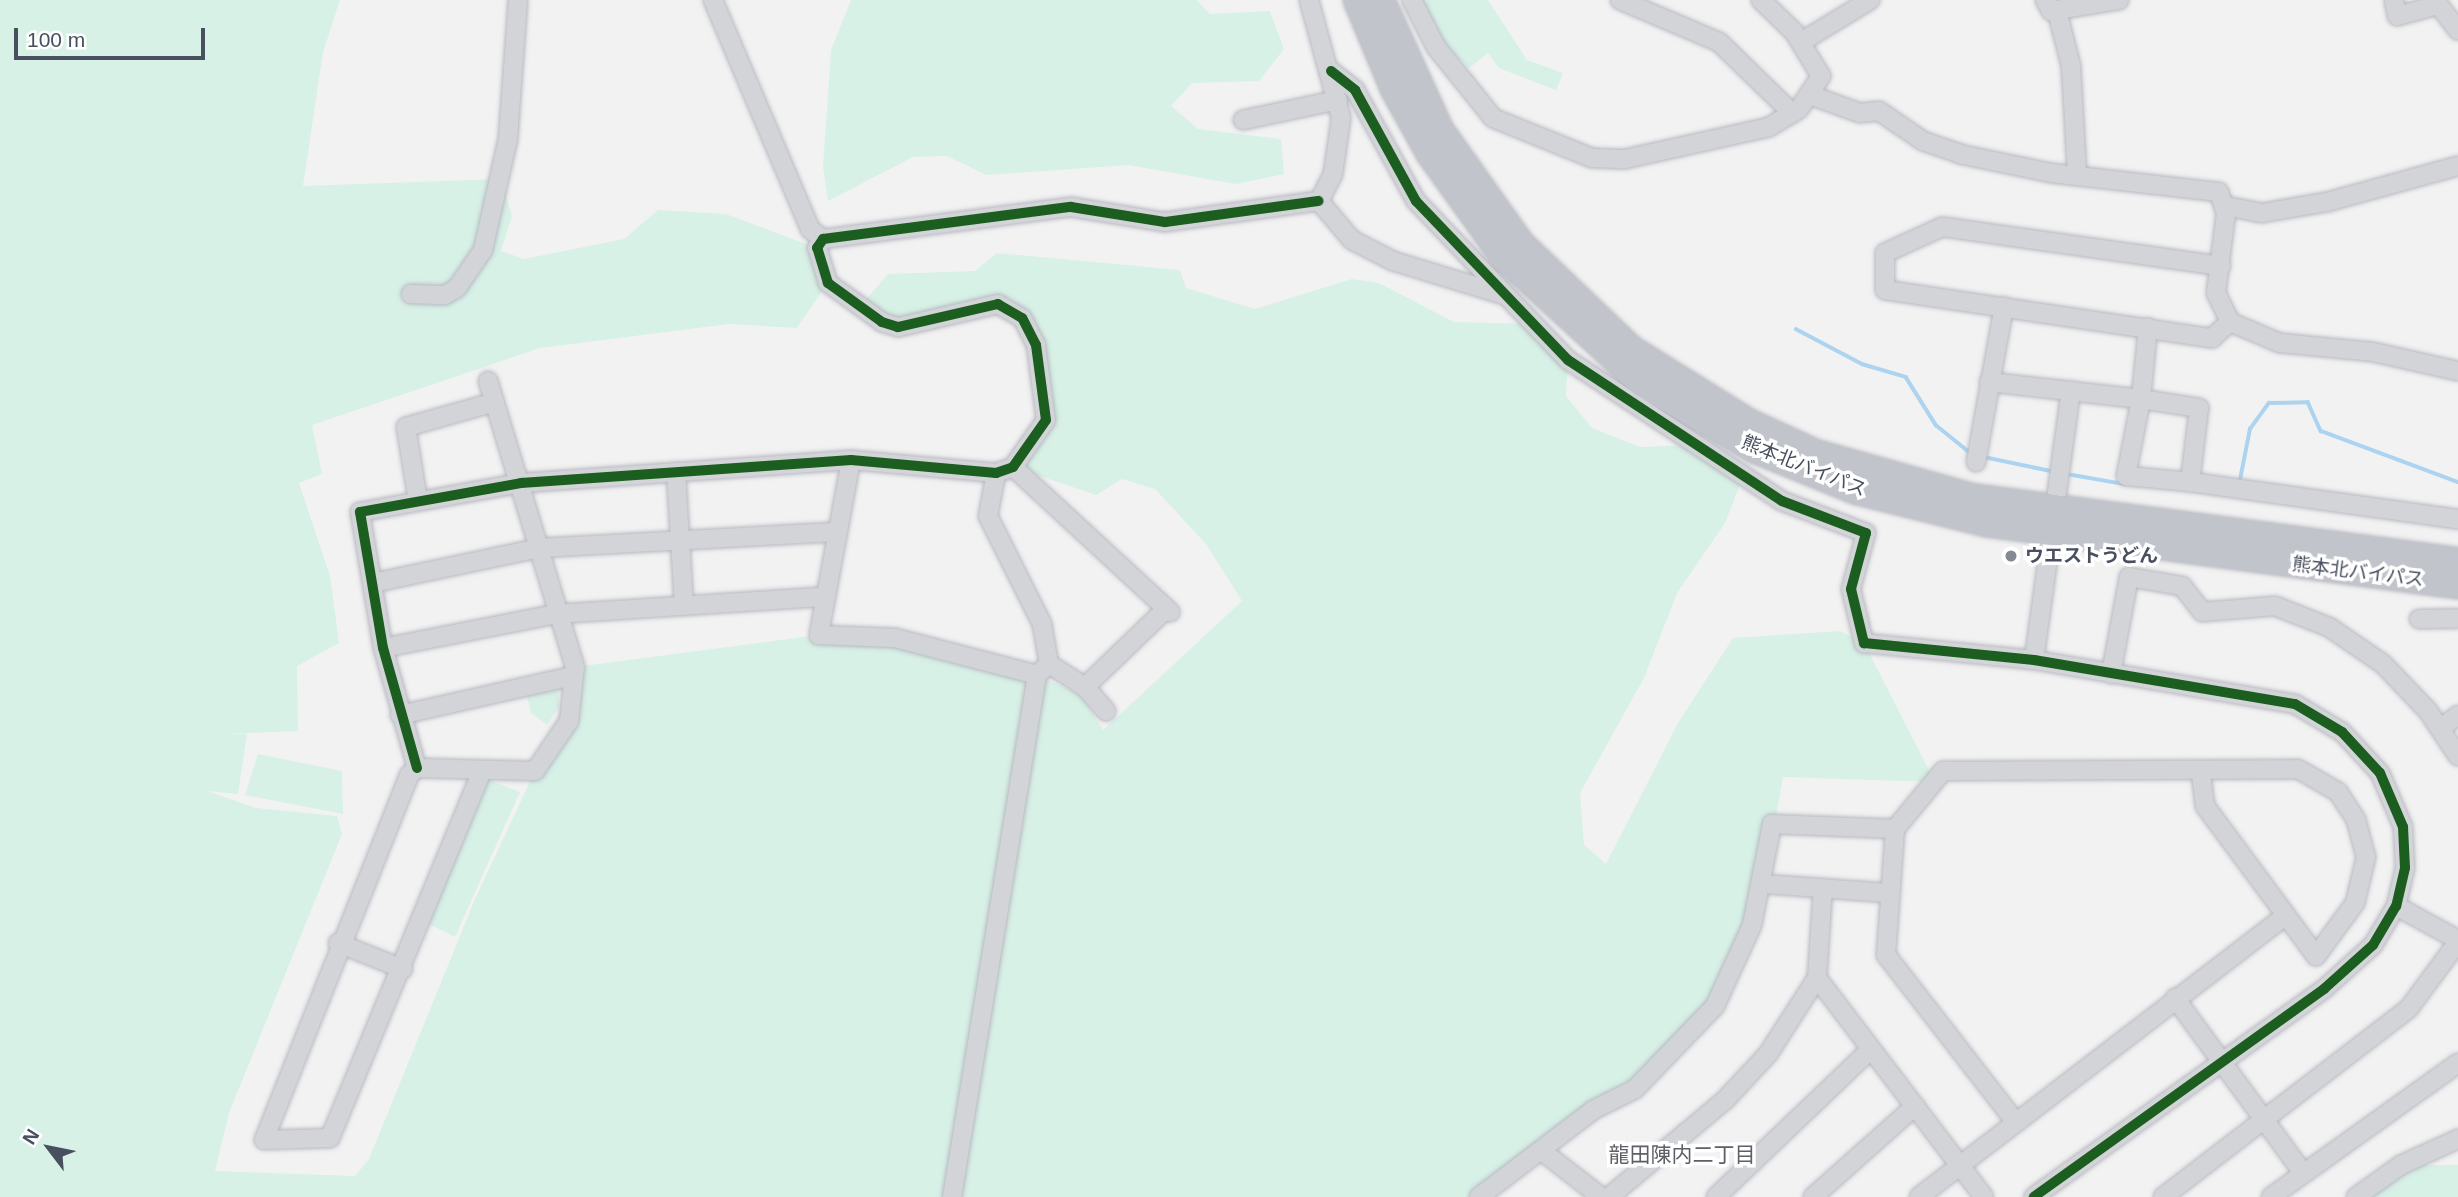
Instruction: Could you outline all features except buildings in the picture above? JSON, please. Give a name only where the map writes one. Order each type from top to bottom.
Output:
[{"type":"highway","name":"熊本北バイパス","points":[[1357,0],[1394,89],[1464,205],[1553,307],[1642,383],[1754,449],[1857,491],[1986,523],[2053,521],[2182,528],[2458,561]]},
{"type":"highway","name":"熊本北バイパス","points":[[1381,0],[1418,89],[1488,201],[1545,271],[1631,349],[1696,394],[1815,453],[2053,521],[2458,585]]},
{"type":"highway","points":[[2182,528],[2285,527],[2458,548]]},
{"type":"highway","points":[[2415,579],[2458,592]]},
{"type":"street","points":[[411,294],[445,295],[457,288],[483,250],[508,139],[518,0]]},
{"type":"street","points":[[713,0],[810,229],[823,239],[1072,207],[1165,222],[1319,201]]},
{"type":"street","points":[[1309,0],[1338,100],[1337,158],[1319,201]]},
{"type":"street","points":[[1412,0],[1436,47],[1493,118],[1592,158],[1625,159],[1769,127],[1792,113],[1810,95],[1821,76],[1801,42],[1761,0]]},
{"type":"street","points":[[1620,0],[1719,42],[1792,113]]},
{"type":"street","points":[[1801,42],[1870,0]]},
{"type":"street","points":[[2077,175],[2071,65],[2051,5],[2119,0]]},
{"type":"street","points":[[2394,0],[2397,16],[2436,2],[2458,30]]},
{"type":"street","points":[[1331,71],[1355,90],[1416,201],[1568,360],[1623,401],[1812,518],[1866,533],[1851,589],[1864,642],[2034,660],[2295,704],[2342,732],[2379,773],[2398,808],[2405,868],[2396,906],[2373,945],[2344,974],[2223,1064],[2034,1197]]},
{"type":"street","points":[[1810,95],[1860,113],[1879,111],[1923,141],[1964,155],[2077,175],[2207,188],[2219,192],[2226,206],[2216,293],[2230,321],[2280,343],[2374,352],[2458,371]]},
{"type":"street","points":[[1243,120],[1338,100]]},
{"type":"street","points":[[2226,206],[2262,213],[2327,202],[2458,166]]},
{"type":"street","points":[[1319,201],[1352,240],[1393,261],[1507,296]]},
{"type":"street","points":[[2221,266],[1942,227],[1885,253],[1885,290],[2212,338],[2230,321]]},
{"type":"street","points":[[823,239],[817,248],[828,283],[882,321],[898,327],[998,304],[1022,318],[1036,345],[1046,420],[1005,470],[988,516],[1042,624],[1043,669],[952,1197]]},
{"type":"street","points":[[1976,462],[2004,306]]},
{"type":"street","points":[[2148,327],[2141,399],[2126,476],[2190,482],[2458,519]]},
{"type":"street","points":[[417,768],[535,771],[549,757],[569,721],[573,676],[521,483],[488,382]]},
{"type":"street","points":[[1989,382],[2199,408],[2190,482]]},
{"type":"street","points":[[2034,660],[2071,391]]},
{"type":"street","points":[[418,501],[407,427],[495,402]]},
{"type":"street","points":[[851,460],[822,597],[819,635],[895,638],[1043,669],[1085,687],[1106,711]]},
{"type":"street","points":[[482,771],[403,969],[330,1138],[264,1140],[338,943],[417,768],[383,648],[360,512],[521,483],[851,460],[1005,470],[1168,611],[1085,687]]},
{"type":"street","points":[[676,472],[684,606]]},
{"type":"street","points":[[373,583],[539,548],[836,532]]},
{"type":"street","points":[[2111,674],[2129,577],[2182,586],[2202,612],[2275,606],[2329,627],[2397,677],[2441,728],[2458,756]]},
{"type":"street","points":[[383,648],[557,614],[822,597]]},
{"type":"street","points":[[2419,619],[2458,618]]},
{"type":"street","points":[[400,715],[573,676]]},
{"type":"street","points":[[2441,728],[2458,715]]},
{"type":"street","points":[[2014,1120],[1886,955],[1895,829],[1944,771],[2201,772],[2298,769],[2331,785],[2352,813],[2366,858],[2362,888],[2348,916],[2316,956],[2282,918],[2205,807],[2201,772]]},
{"type":"street","points":[[1484,1195],[1593,1110],[1635,1089],[1692,1035],[1727,981],[1764,884],[1772,824],[1895,829]]},
{"type":"street","points":[[1764,884],[1891,893]]},
{"type":"street","points":[[1609,1197],[1740,1084],[1768,1054],[1817,978],[1824,888]]},
{"type":"street","points":[[2163,1197],[2409,1008],[2458,941],[2396,906]]},
{"type":"street","points":[[1919,1197],[1958,1163],[2282,918]]},
{"type":"street","points":[[338,943],[403,969]]},
{"type":"street","points":[[1817,978],[1984,1197]]},
{"type":"street","points":[[2175,998],[2303,1173]]},
{"type":"street","points":[[1716,1197],[1871,1049]]},
{"type":"street","points":[[2272,1197],[2458,1063]]},
{"type":"street","points":[[1813,1197],[1915,1106]]},
{"type":"street","points":[[2356,1197],[2401,1165],[2458,1139]]},
{"type":"street","points":[[1542,1151],[1601,1197]]},
{"type":"green space","points":[[0,0],[340,0],[323,52],[303,186],[501,179],[512,216],[501,251],[524,259],[624,239],[658,210],[726,214],[817,248],[822,291],[797,328],[729,324],[540,348],[312,425],[322,474],[299,483],[330,576],[339,643],[297,666],[298,731],[223,734],[247,734],[238,794],[207,791],[256,808],[337,816],[342,834],[229,1113],[215,1171],[355,1176],[369,1159],[475,899],[535,771],[557,747],[575,667],[819,635],[869,636],[1037,675],[1081,695],[1103,730],[1242,601],[1206,544],[1155,489],[1122,479],[1096,495],[1013,467],[1046,420],[1036,345],[997,304],[882,322],[863,303],[888,274],[975,271],[997,253],[1180,270],[1186,288],[1255,309],[1352,279],[1379,283],[1454,322],[1534,324],[1568,360],[1566,396],[1592,428],[1640,447],[1695,445],[1745,472],[1725,523],[1677,593],[1644,678],[1580,793],[1584,845],[1606,864],[1678,723],[1733,638],[1840,631],[1864,643],[1935,782],[1783,777],[1764,884],[1692,1035],[1479,1197],[0,1197]]},
{"type":"green space","points":[[851,0],[1197,0],[1210,14],[1270,11],[1284,49],[1259,81],[1192,83],[1171,106],[1198,129],[1281,139],[1284,174],[1236,184],[1128,165],[986,175],[947,156],[913,157],[828,201],[823,167],[831,50]]},
{"type":"green space","points":[[1421,0],[1488,0],[1527,60],[1563,73],[1556,90],[1499,68],[1488,53],[1469,68],[1446,46]]},
{"type":"green space","points":[[558,688],[559,707],[547,725],[531,713],[527,696]]},
{"type":"green space","points":[[258,754],[342,771],[343,814],[245,795]]},
{"type":"green space","points":[[486,779],[520,792],[455,937],[429,924]]},
{"type":"green space","points":[[2401,1165],[2458,1165],[2458,1197],[2356,1197]]},
{"type":"waterway","points":[[1796,329],[1862,364],[1906,377],[1936,425],[1973,455]]},
{"type":"waterway","points":[[2239,485],[2250,429],[2269,403],[2308,402],[2321,431],[2458,482]]},
{"type":"waterway","points":[[1984,457],[2056,472]]},
{"type":"waterway","points":[[2067,474],[2124,484]]},
{"type":"cycle path","points":[[1331,71],[1355,90],[1416,201],[1568,360],[1782,501],[1866,533],[1851,589],[1864,643],[2034,660],[2295,704],[2342,732],[2380,773],[2403,827],[2405,868],[2396,906],[2373,945],[2324,989],[2034,1197]]},
{"type":"cycle path","points":[[417,768],[383,648],[360,512],[521,483],[851,460],[996,473],[1013,467],[1046,420],[1036,345],[1022,318],[998,304],[898,327],[882,322],[828,283],[817,248],[823,239],[1071,207],[1165,222],[1319,201]]},
{"type":"place","name":"ウエストうどん","points":[[2011,556]]},
{"type":"district","name":"龍田陳内二丁目","points":[[1682,1155]]}]
